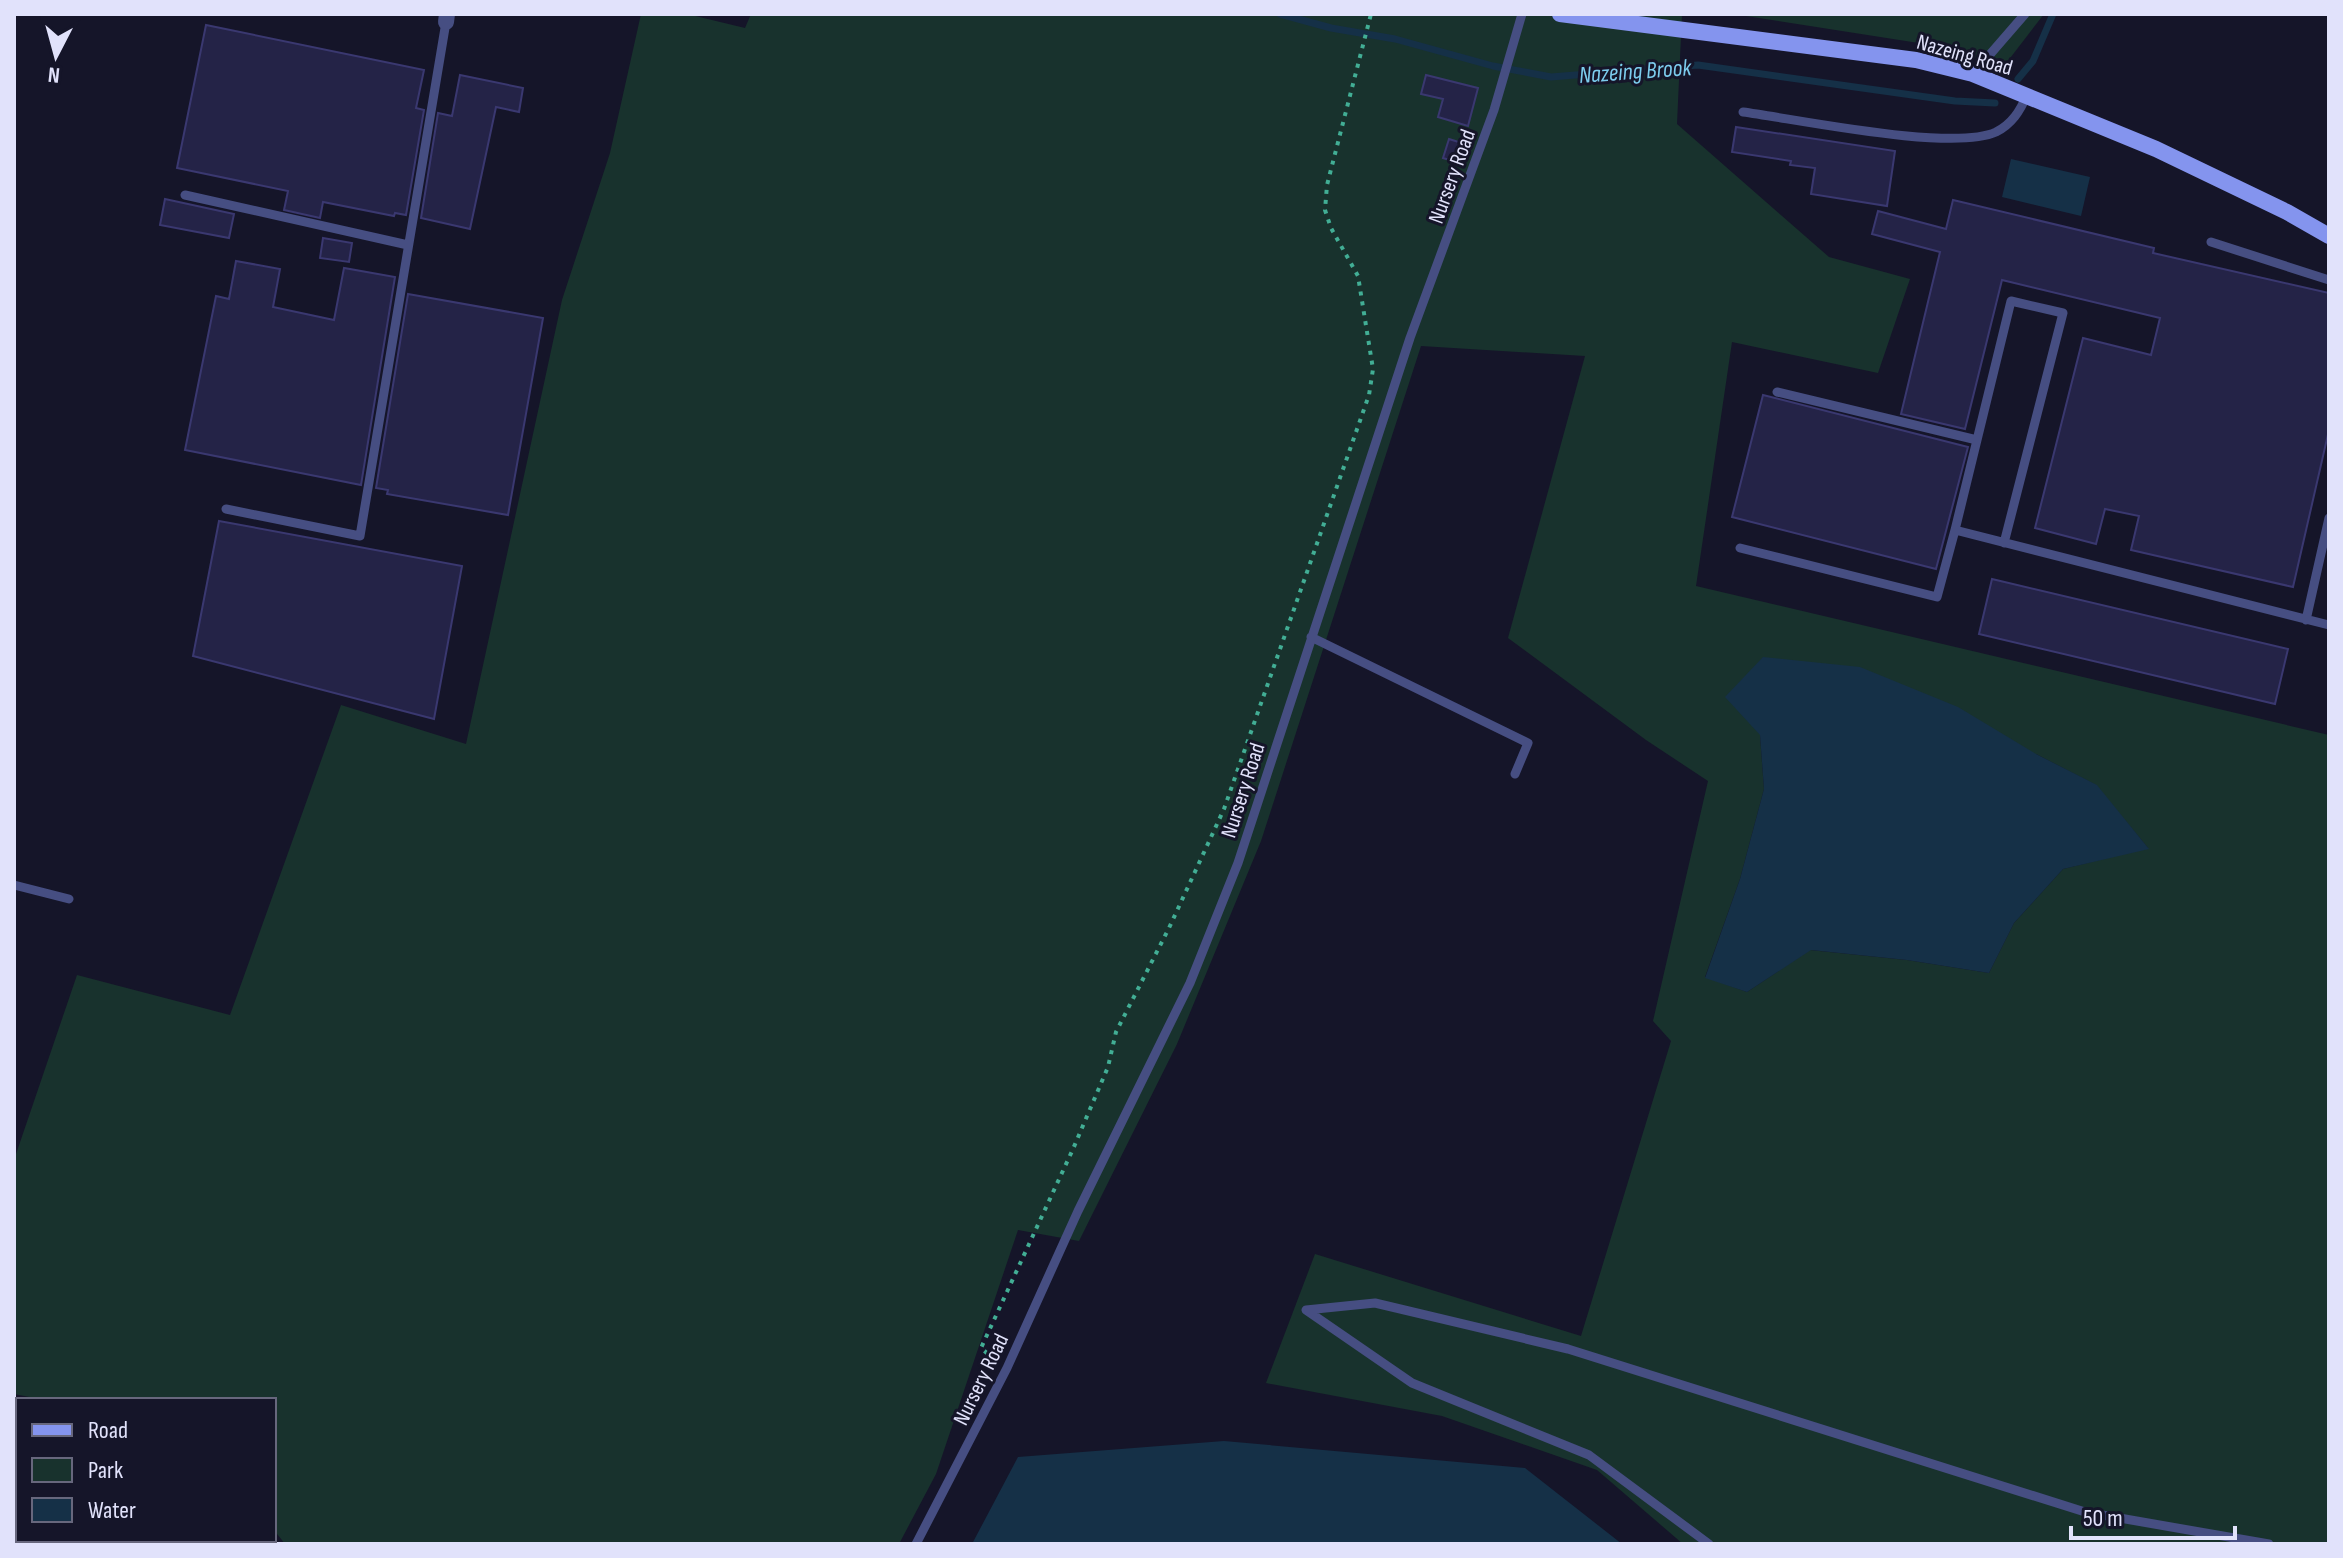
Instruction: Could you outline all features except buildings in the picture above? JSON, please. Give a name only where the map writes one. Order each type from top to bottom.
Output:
[{"type":"main road","name":"Nazeing Road","points":[[1560,14],[1916,60],[1973,74],[2156,149],[2287,212],[2329,236]]},
{"type":"lane","name":"Nursery Road","points":[[916,1544],[1007,1368],[1078,1211],[1190,983],[1238,863],[1410,338],[1503,83],[1522,14]]},
{"type":"lane","points":[[1973,74],[2025,14]]},
{"type":"lane","points":[[226,509],[360,536],[446,18]]},
{"type":"lane","points":[[1743,112],[1928,138],[1978,137],[1994,133],[2006,125],[2019,112],[2027,95]]},
{"type":"lane","points":[[185,195],[408,245]]},
{"type":"lane","points":[[2211,242],[2329,280]]},
{"type":"lane","points":[[1740,548],[1937,597],[2011,301],[2063,313],[2004,543]]},
{"type":"lane","points":[[1777,392],[1977,440]]},
{"type":"lane","points":[[2306,620],[2329,518]]},
{"type":"lane","points":[[1955,530],[2329,625]]},
{"type":"lane","points":[[1311,637],[1528,743],[1515,774]]},
{"type":"lane","points":[[14,885],[69,899]]},
{"type":"lane","points":[[1709,1544],[1589,1455],[1412,1383],[1306,1310],[1375,1303],[1568,1349],[2085,1512],[2269,1544]]},
{"type":"path","points":[[1007,1368],[981,1348],[1073,1149],[1108,1067],[1116,1032],[1224,809],[1369,395],[1373,369],[1358,276],[1331,228],[1325,210],[1327,185],[1371,14]]},
{"type":"green space","points":[[641,14],[687,14],[745,28],[751,14],[1682,14],[1677,124],[1829,257],[1910,279],[1878,373],[1732,342],[1696,586],[2329,735],[2329,1544],[1683,1544],[1597,1470],[1442,1416],[1266,1383],[1315,1254],[1581,1336],[1671,1041],[1653,1021],[1708,781],[1646,740],[1508,638],[1585,356],[1421,346],[1261,841],[1177,1044],[1079,1241],[1018,1230],[936,1474],[899,1544],[285,1544],[276,1533],[276,1398],[35,1398],[14,1394],[14,1160],[77,975],[230,1015],[341,705],[466,744],[562,300],[610,153]],"holes":[[[1760,735],[2036,754],[2096,785],[2148,848],[2063,869],[2014,923],[1989,973],[1907,960],[1810,950],[1747,992],[1705,977],[1740,879],[1764,789]]]},
{"type":"green space","points":[[1733,14],[2044,14],[2004,66],[1925,44]]},
{"type":"water","points":[[2011,159],[2090,177],[2081,216],[2002,197]]},
{"type":"water","points":[[1763,657],[1860,667],[1958,707],[2036,754],[2097,785],[2149,849],[2063,869],[2014,923],[1989,973],[1811,950],[1747,992],[1705,978],[1740,879],[1764,789],[1760,735],[1725,697]]},
{"type":"water","points":[[1224,1441],[1525,1468],[1622,1544],[972,1544],[1018,1457]]},
{"type":"waterway","name":"Nazeing Brook","points":[[1280,14],[1331,28],[1395,39],[1493,66],[1551,77],[1698,65],[1955,101],[1995,103]]},
{"type":"waterway","name":"Nazeing Brook","points":[[2018,79],[2033,61],[2053,14]]}]
